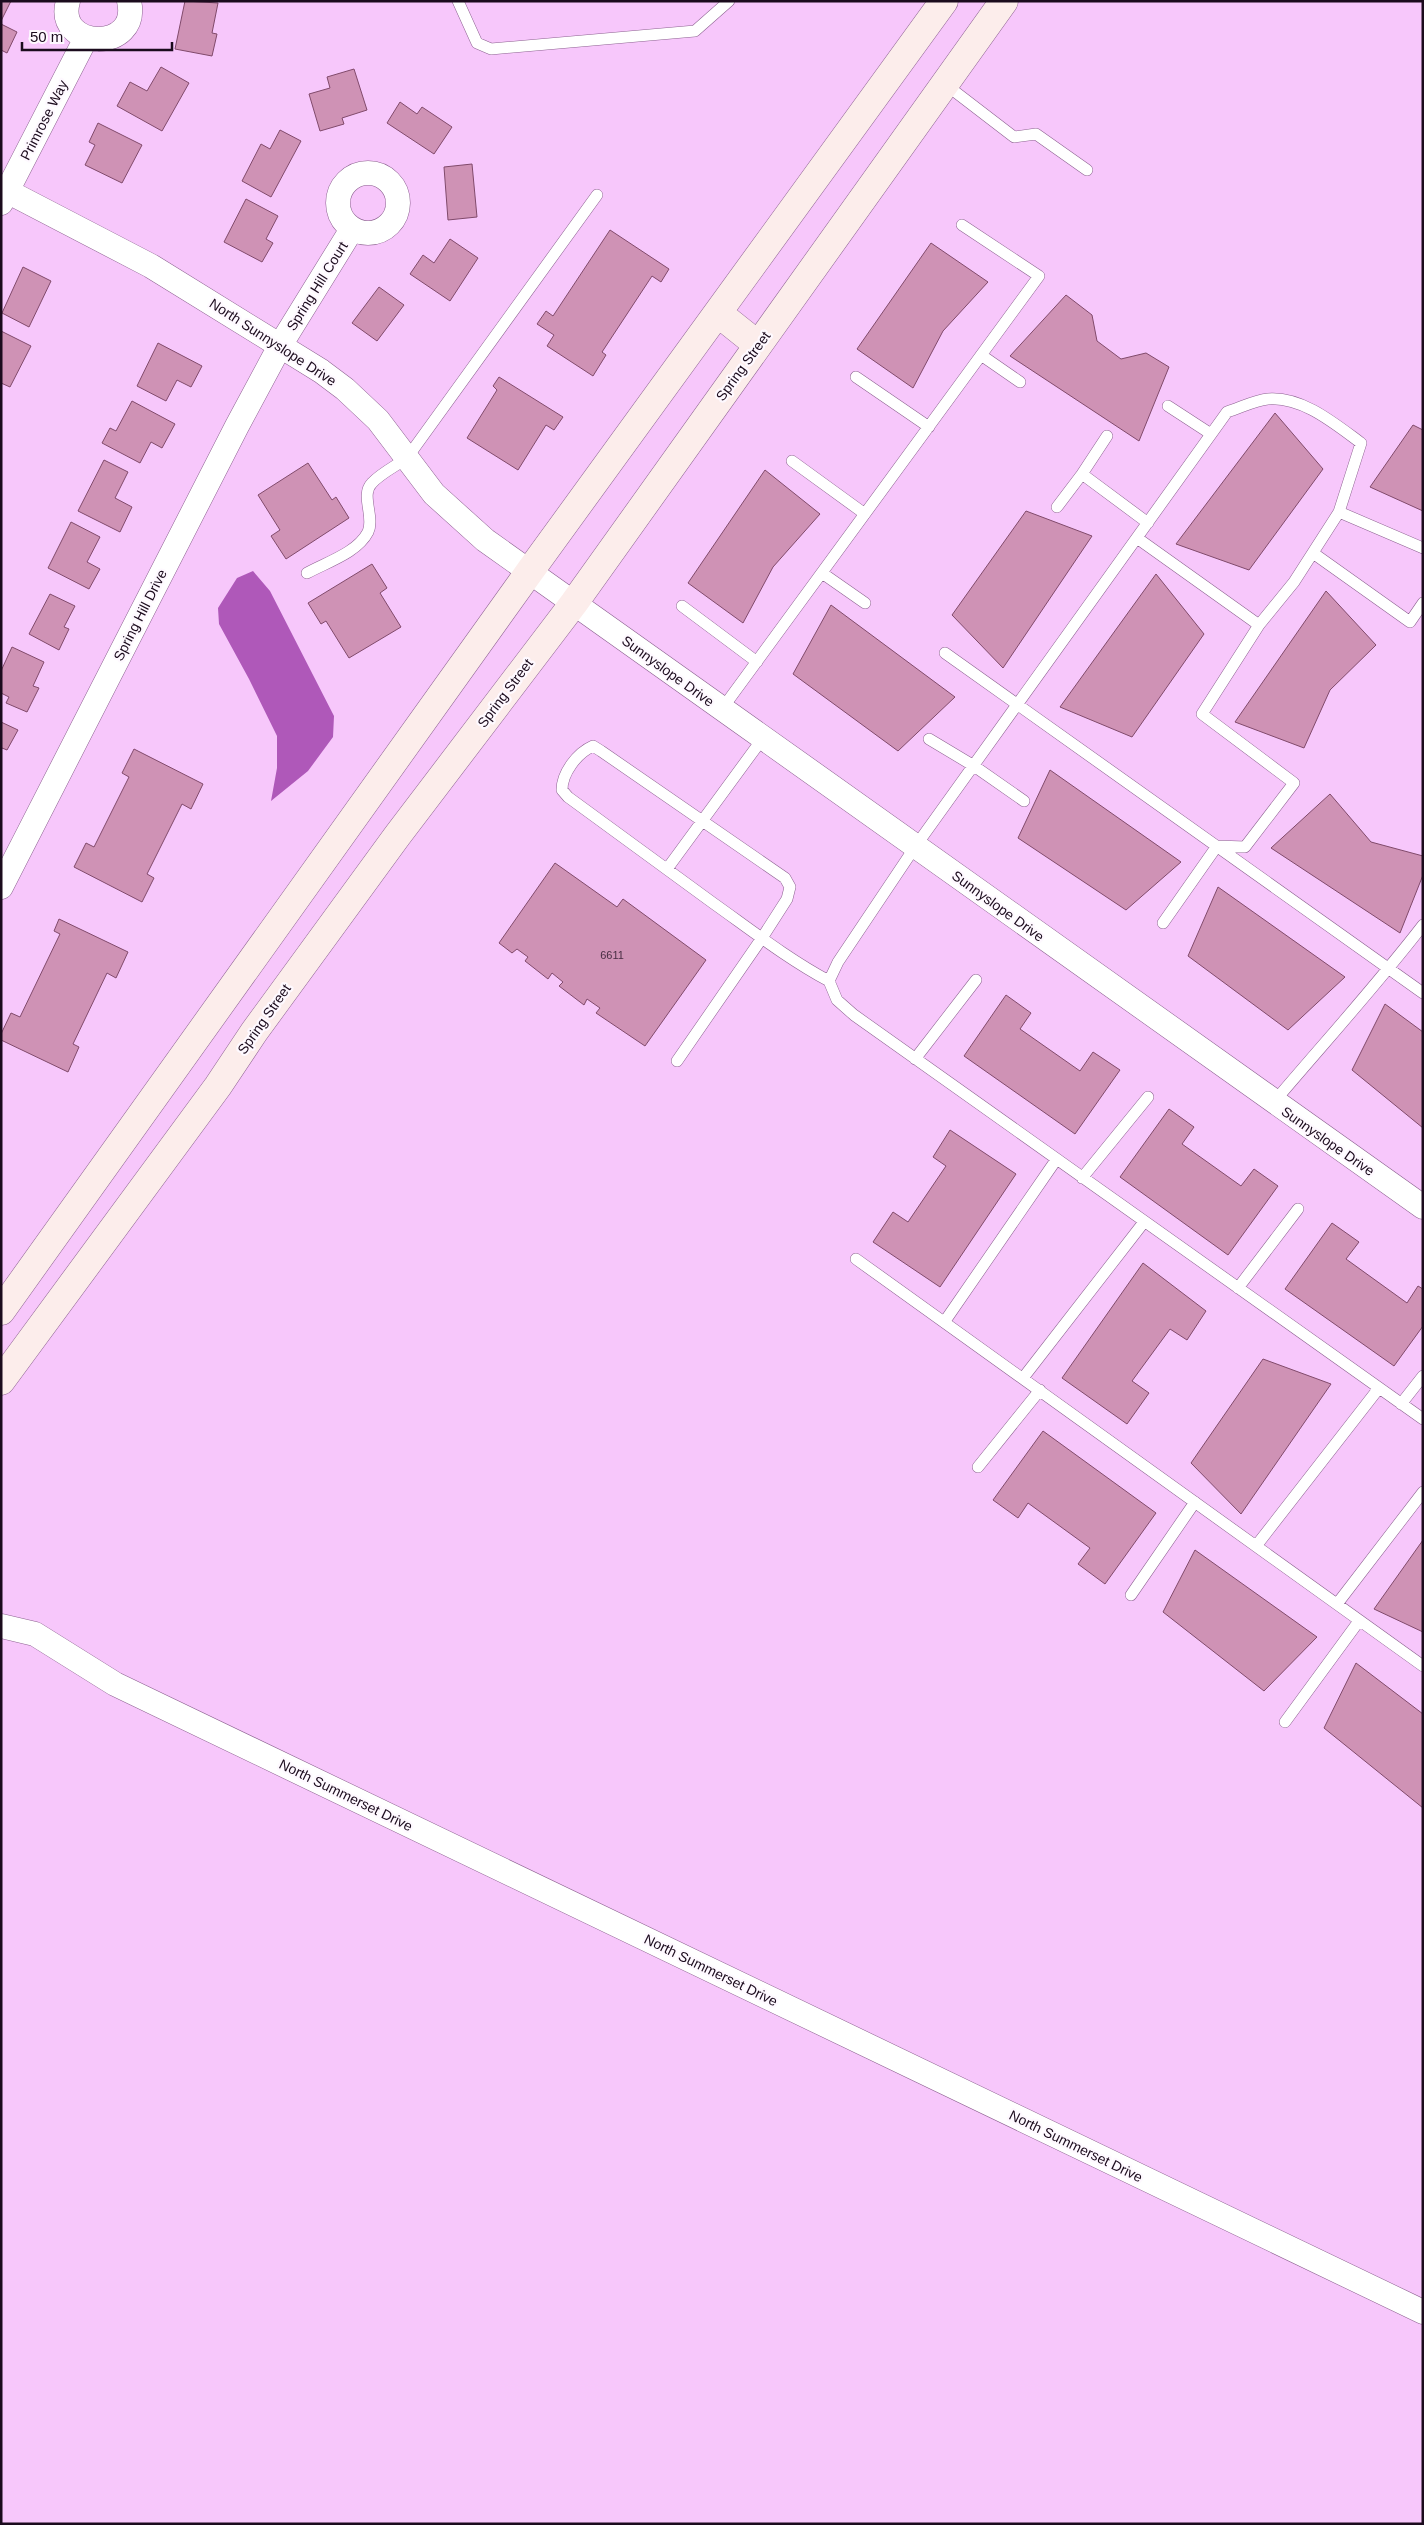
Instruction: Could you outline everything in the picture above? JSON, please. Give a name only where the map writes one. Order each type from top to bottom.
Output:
[{"type":"main road","points":[[1,1311],[530,571],[944,1]]},
{"type":"main road","name":"Spring Street","points":[[1,1381],[218,1086],[254,1032],[397,836],[574,603],[1004,1]]},
{"type":"main road","points":[[718,313],[758,345]]},
{"type":"street","points":[[68,1],[68,15],[71,24],[86,38],[96,40],[107,39],[124,27],[129,17],[129,1]]},
{"type":"street","name":"Primrose Way","points":[[3,194],[86,38]]},
{"type":"street","name":"North Sunnyslope Drive","points":[[3,194],[151,266],[281,344],[345,389],[378,420],[434,494],[467,525],[574,603]]},
{"type":"street","name":"Spring Hill Court","points":[[281,344],[352,229]]},
{"type":"street","name":"Spring Hill Drive","points":[[1,887],[232,434],[281,344]]},
{"type":"street","name":"Sunnyslope Drive","points":[[574,603],[915,848],[1423,1208]]},
{"type":"street","name":"North Summerset Drive","points":[[1,1626],[35,1634],[124,1688],[1423,2312]]},
{"type":"lane","points":[[458,1],[477,42],[491,49],[695,31],[729,1]]},
{"type":"lane","points":[[945,84],[1014,137],[1036,134],[1088,170]]},
{"type":"lane","points":[[307,573],[356,547],[368,531],[370,513],[366,494],[370,484],[407,458],[597,194]]},
{"type":"lane","points":[[722,709],[1039,276],[962,225]]},
{"type":"lane","points":[[981,355],[1020,382]]},
{"type":"lane","points":[[856,377],[928,427]]},
{"type":"lane","points":[[830,981],[838,962],[915,848],[1227,412],[1267,399],[1293,402],[1333,423],[1361,443],[1339,512],[1294,582],[1259,625],[1202,714],[1294,784],[1245,847],[1218,846]]},
{"type":"lane","points":[[1168,406],[1211,434]]},
{"type":"lane","points":[[1057,507],[1107,436]]},
{"type":"lane","points":[[792,461],[865,514]]},
{"type":"lane","points":[[1082,474],[1148,523]]},
{"type":"lane","points":[[1339,512],[1423,548]]},
{"type":"lane","points":[[1137,538],[1259,625]]},
{"type":"lane","points":[[1313,553],[1410,622],[1423,604]]},
{"type":"lane","points":[[822,573],[865,602]]},
{"type":"lane","points":[[682,606],[757,662]]},
{"type":"lane","points":[[945,653],[1423,993]]},
{"type":"lane","points":[[667,869],[763,738]]},
{"type":"lane","points":[[929,739],[974,766],[1024,801]]},
{"type":"lane","points":[[677,1061],[762,938],[788,899],[790,887],[785,878],[593,746],[583,751],[562,779],[562,790],[568,797],[762,938],[795,963],[830,981],[837,1000],[915,1059],[1423,1419]]},
{"type":"lane","points":[[1163,923],[1218,846]]},
{"type":"lane","points":[[1274,1102],[1366,992],[1389,969],[1423,925]]},
{"type":"lane","points":[[915,1059],[976,980]]},
{"type":"lane","points":[[1082,1178],[1148,1096]]},
{"type":"lane","points":[[945,1321],[1056,1160]]},
{"type":"lane","points":[[1238,1288],[1298,1208]]},
{"type":"lane","points":[[1023,1378],[1144,1222]]},
{"type":"lane","points":[[856,1259],[945,1321],[1423,1666]]},
{"type":"lane","points":[[1401,1404],[1423,1376]]},
{"type":"lane","points":[[1256,1546],[1379,1388]]},
{"type":"lane","points":[[978,1467],[1040,1390]]},
{"type":"lane","points":[[1337,1604],[1423,1492]]},
{"type":"lane","points":[[1131,1595],[1195,1502]]},
{"type":"lane","points":[[1285,1722],[1359,1621]]},
{"type":"shaded area","points":[[253,571],[270,591],[334,716],[333,737],[308,771],[271,801],[277,768],[277,736],[219,624],[218,608],[237,578]]},
{"type":"building","points":[[1,1],[11,1],[1,21]]},
{"type":"building","points":[[185,1],[218,3],[212,33],[217,34],[212,56],[175,49]]},
{"type":"building","points":[[1,24],[17,32],[7,53],[1,50]]},
{"type":"building","points":[[161,67],[189,83],[162,131],[117,106],[130,82],[147,91]]},
{"type":"building","points":[[354,69],[367,110],[342,118],[344,124],[320,131],[309,94],[330,88],[327,77]]},
{"type":"building","points":[[400,102],[417,114],[422,107],[452,127],[434,154],[387,123]]},
{"type":"building","points":[[98,123],[142,145],[122,183],[85,165],[95,145],[89,142]]},
{"type":"building","points":[[280,130],[301,141],[271,197],[242,181],[261,144],[270,149]]},
{"type":"building","points":[[472,164],[477,217],[448,220],[444,167]]},
{"type":"building","points":[[246,199],[278,216],[266,239],[273,243],[262,262],[224,242]]},
{"type":"building","points":[[610,230],[669,269],[661,282],[652,276],[602,352],[606,355],[593,376],[547,346],[554,335],[537,324],[546,311],[553,316]]},
{"type":"building","points":[[450,239],[478,258],[450,301],[410,274],[423,255],[434,263]]},
{"type":"building","points":[[931,243],[988,282],[943,331],[913,388],[857,349]]},
{"type":"building","points":[[23,267],[51,281],[29,327],[2,313]]},
{"type":"building","points":[[379,287],[404,305],[377,341],[352,323]]},
{"type":"building","points":[[1066,295],[1092,315],[1097,341],[1121,359],[1146,353],[1169,367],[1139,441],[1010,356]]},
{"type":"building","points":[[1,331],[31,346],[10,387],[1,383]]},
{"type":"building","points":[[158,343],[202,366],[191,387],[177,380],[166,401],[137,386]]},
{"type":"building","points":[[499,377],[563,417],[554,430],[546,425],[518,470],[467,438],[497,390],[493,386]]},
{"type":"building","points":[[132,401],[175,424],[162,448],[151,442],[140,463],[102,443],[110,428],[116,431]]},
{"type":"building","points":[[1275,413],[1323,469],[1249,570],[1176,544]]},
{"type":"building","points":[[1413,425],[1423,430],[1423,511],[1370,487]]},
{"type":"building","points":[[104,460],[128,472],[115,498],[132,507],[120,532],[78,511]]},
{"type":"building","points":[[308,463],[332,500],[336,497],[349,518],[286,559],[271,536],[280,530],[258,495]]},
{"type":"building","points":[[765,470],[820,514],[773,567],[743,623],[688,583]]},
{"type":"building","points":[[1026,511],[1092,536],[1003,668],[952,615]]},
{"type":"building","points":[[71,522],[100,537],[87,562],[100,569],[89,589],[48,568]]},
{"type":"building","points":[[372,564],[387,588],[380,593],[401,627],[349,658],[326,621],[321,624],[308,603]]},
{"type":"building","points":[[1156,574],[1204,634],[1132,737],[1060,707]]},
{"type":"building","points":[[1326,591],[1376,645],[1330,690],[1304,748],[1235,722]]},
{"type":"building","points":[[50,594],[75,606],[64,627],[69,629],[59,650],[29,634]]},
{"type":"building","points":[[831,605],[955,697],[898,751],[793,674]]},
{"type":"building","points":[[12,647],[44,662],[33,686],[39,688],[27,712],[6,703],[9,697],[1,693],[1,671]]},
{"type":"building","points":[[1,722],[18,730],[7,750],[2,748],[1,750]]},
{"type":"building","points":[[134,749],[203,784],[191,809],[182,804],[147,874],[154,878],[142,902],[74,867],[86,843],[94,847],[129,777],[122,773]]},
{"type":"building","points":[[1050,770],[1181,862],[1126,910],[1018,838]]},
{"type":"building","points":[[1330,794],[1371,842],[1423,856],[1423,875],[1400,933],[1271,848]]},
{"type":"building","points":[[555,863],[617,907],[623,899],[706,960],[645,1046],[596,1013],[600,1008],[587,999],[584,1005],[559,986],[563,982],[552,973],[548,979],[525,961],[528,957],[517,949],[512,953],[499,943]]},
{"type":"building","points":[[1218,887],[1345,977],[1288,1030],[1188,956]]},
{"type":"building","points":[[59,919],[128,952],[116,978],[107,973],[73,1044],[79,1047],[68,1072],[1,1040],[1,1034],[11,1013],[20,1017],[60,934],[54,931]]},
{"type":"building","points":[[1006,995],[1031,1013],[1020,1029],[1080,1071],[1093,1052],[1120,1070],[1075,1134],[964,1056]]},
{"type":"building","points":[[1385,1004],[1423,1032],[1423,1128],[1352,1070]]},
{"type":"building","points":[[1169,1109],[1194,1127],[1182,1144],[1241,1186],[1254,1169],[1278,1186],[1228,1255],[1120,1177]]},
{"type":"building","points":[[950,1130],[1016,1174],[940,1287],[873,1242],[893,1212],[908,1222],[946,1166],[933,1157]]},
{"type":"building","points":[[1332,1223],[1359,1242],[1346,1259],[1407,1303],[1418,1286],[1423,1289],[1423,1326],[1394,1366],[1285,1289]]},
{"type":"building","points":[[1143,1263],[1206,1311],[1187,1340],[1170,1329],[1132,1381],[1149,1393],[1127,1424],[1062,1378]]},
{"type":"building","points":[[1263,1359],[1331,1384],[1241,1514],[1191,1463]]},
{"type":"building","points":[[1043,1431],[1156,1513],[1105,1584],[1078,1564],[1090,1548],[1028,1503],[1018,1518],[993,1500]]},
{"type":"building","points":[[1423,1540],[1423,1632],[1374,1609]]},
{"type":"building","points":[[1195,1550],[1317,1637],[1264,1691],[1163,1612]]},
{"type":"building","points":[[1356,1663],[1423,1714],[1423,1808],[1324,1728]]}]
